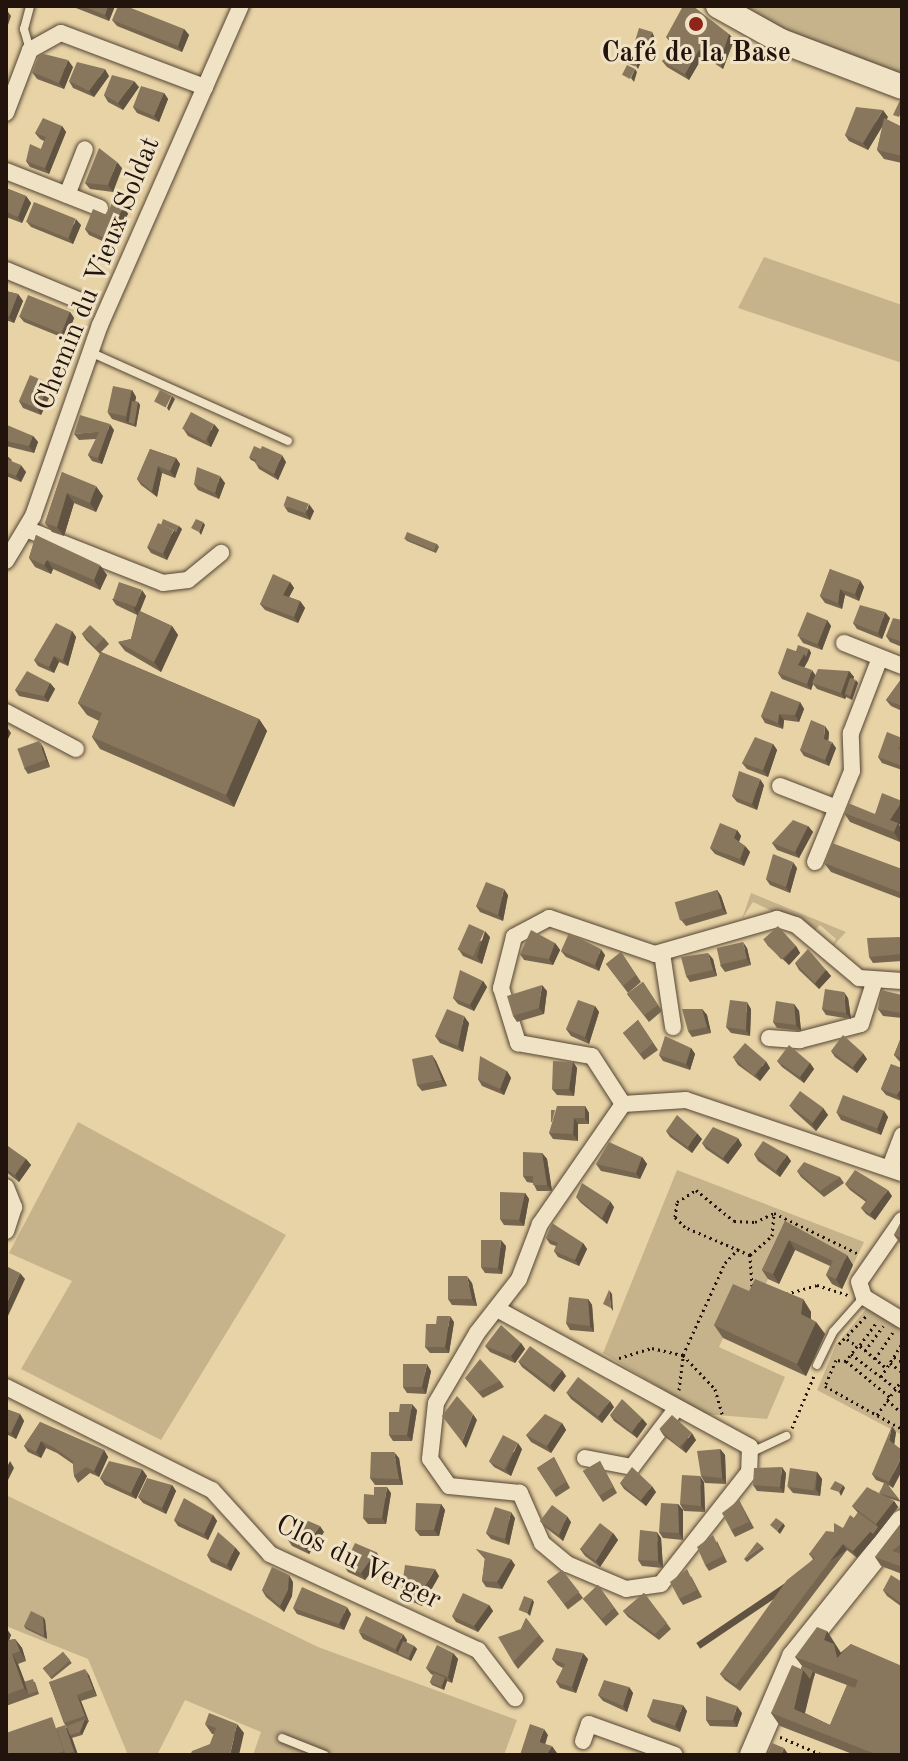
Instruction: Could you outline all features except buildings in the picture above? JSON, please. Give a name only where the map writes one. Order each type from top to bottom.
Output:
[{"type":"street","name":"Chemin du Vieux Soldat","points":[[6,561],[26,529],[90,351],[241,6]]},
{"type":"street","points":[[718,6],[781,41],[902,87]]},
{"type":"street","points":[[6,113],[30,50],[47,37],[69,34],[205,87]]},
{"type":"street","points":[[67,195],[85,149]]},
{"type":"street","points":[[6,171],[100,208]]},
{"type":"street","points":[[6,270],[83,302]]},
{"type":"street","points":[[26,529],[163,583],[188,580],[221,553]]},
{"type":"street","points":[[844,643],[902,666]]},
{"type":"street","points":[[815,862],[853,766],[851,733],[880,658]]},
{"type":"street","points":[[6,712],[76,749]]},
{"type":"street","points":[[780,786],[837,808]]},
{"type":"street","points":[[623,1104],[592,1056],[518,1043],[501,997],[505,957],[519,933],[549,918],[662,953],[777,919],[874,983],[902,981]]},
{"type":"street","points":[[662,953],[673,1027]]},
{"type":"street","points":[[769,1038],[800,1040],[861,1024],[874,983]]},
{"type":"street","points":[[623,1104],[686,1100],[896,1170],[902,1135]]},
{"type":"street","points":[[497,1309],[679,1405],[721,1431],[739,1435],[752,1452],[749,1472],[666,1580],[626,1589],[567,1564],[542,1543],[520,1493],[449,1486],[431,1464],[436,1403],[497,1309],[524,1271],[544,1217],[623,1104]]},
{"type":"street","points":[[6,1187],[14,1207],[6,1231]]},
{"type":"street","points":[[894,1324],[864,1297],[859,1282],[902,1220]]},
{"type":"street","name":"Clos du Verger","points":[[6,1387],[212,1490],[270,1554],[478,1650],[515,1698]]},
{"type":"street","points":[[585,1458],[632,1467],[679,1405]]},
{"type":"street","points":[[752,1755],[794,1657],[902,1522]]},
{"type":"street","points":[[583,1741],[589,1724],[675,1755]]},
{"type":"lane","points":[[30,6],[24,29],[30,50]]},
{"type":"lane","points":[[90,351],[288,441]]},
{"type":"lane","points":[[817,1365],[828,1342],[864,1297]]},
{"type":"lane","points":[[752,1452],[787,1436]]},
{"type":"lane","points":[[282,1738],[325,1755]]},
{"type":"path","points":[[750,1255],[741,1246],[685,1227],[675,1217],[677,1202],[696,1190],[734,1221],[755,1222],[774,1213],[854,1248],[869,1266]]},
{"type":"path","points":[[758,1288],[746,1283],[750,1255],[772,1236],[774,1213]]},
{"type":"path","points":[[679,1405],[683,1355],[725,1263],[741,1246]]},
{"type":"path","points":[[779,1293],[817,1285],[864,1297]]},
{"type":"path","points":[[847,1339],[868,1313],[894,1324],[902,1334]]},
{"type":"path","points":[[846,1361],[879,1320]]},
{"type":"path","points":[[865,1351],[894,1324]]},
{"type":"path","points":[[875,1359],[894,1324]]},
{"type":"path","points":[[828,1342],[847,1339],[887,1369]]},
{"type":"path","points":[[881,1377],[902,1344]]},
{"type":"path","points":[[605,1366],[652,1348],[683,1355],[715,1389],[721,1431]]},
{"type":"path","points":[[851,1354],[902,1393]]},
{"type":"path","points":[[894,1357],[902,1361]]},
{"type":"path","points":[[902,1413],[846,1361],[836,1360],[825,1386],[902,1429]]},
{"type":"path","points":[[890,1363],[902,1372]]},
{"type":"path","points":[[787,1436],[817,1365]]},
{"type":"path","points":[[877,1415],[902,1380]]},
{"type":"path","points":[[762,1729],[823,1755]]},
{"type":"shaded area","points":[[744,6],[902,6],[902,75],[790,32]]},
{"type":"shaded area","points":[[764,257],[902,305],[902,363],[738,308]]},
{"type":"shaded area","points":[[751,893],[846,932],[831,948],[836,939],[820,925],[814,931],[753,902],[742,919]]},
{"type":"shaded area","points":[[78,1122],[286,1235],[161,1440],[21,1369],[72,1281],[9,1253]]},
{"type":"shaded area","points":[[677,1170],[864,1242],[853,1265],[806,1237],[768,1279],[757,1303],[742,1296],[719,1347],[785,1377],[767,1419],[704,1414],[603,1353]]},
{"type":"shaded area","points":[[867,1308],[902,1329],[902,1435],[817,1390],[836,1345]]},
{"type":"shaded area","points":[[6,1495],[318,1647],[517,1720],[504,1755],[253,1755],[261,1732],[185,1700],[157,1755],[128,1755],[88,1659],[6,1626]]},
{"type":"place","name":"Café de la Base","points":[[696,24]]}]
